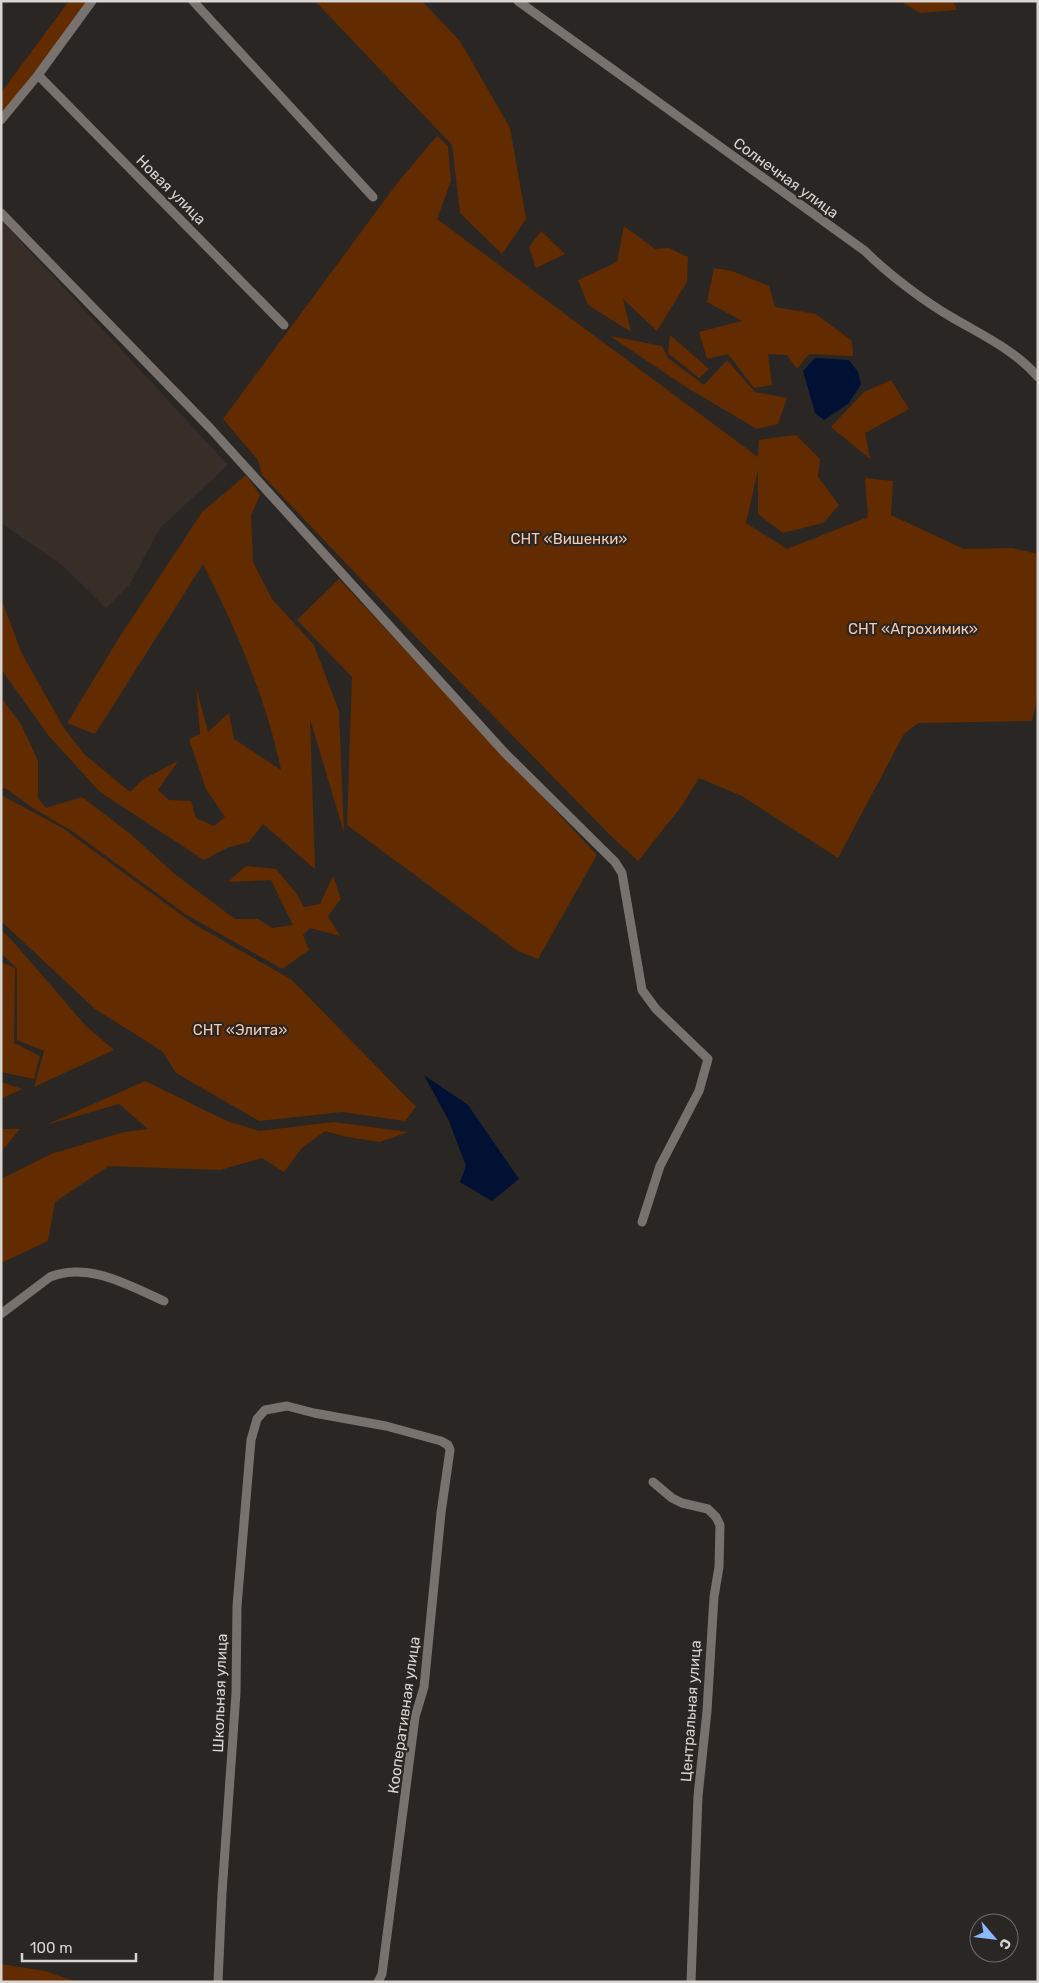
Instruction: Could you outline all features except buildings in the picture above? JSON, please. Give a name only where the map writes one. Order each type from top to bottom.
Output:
[{"type":"street","points":[[1,120],[38,75],[92,1]]},
{"type":"street","points":[[193,1],[373,197]]},
{"type":"street","name":"Солнечная улица","points":[[518,1],[865,251],[918,294],[952,318],[985,335],[1006,350],[1038,377]]},
{"type":"street","name":"Новая улица","points":[[38,75],[284,325]]},
{"type":"street","points":[[1,213],[210,428],[491,738],[547,796],[605,850],[622,873],[642,990],[656,1009],[708,1059],[699,1091],[660,1166],[642,1222]]},
{"type":"street","points":[[1,1314],[50,1278],[58,1274],[73,1272],[104,1276],[164,1301]]},
{"type":"street","name":"Кооперативная улица","points":[[265,1410],[286,1406],[386,1426],[441,1441],[448,1445],[450,1450],[441,1513],[424,1687],[416,1717],[382,1974],[378,1982]]},
{"type":"street","name":"Школьная улица","points":[[218,1982],[222,1893],[236,1693],[237,1606],[251,1440],[256,1419],[265,1410]]},
{"type":"street","name":"Центральная улица","points":[[653,1482],[672,1498],[708,1509],[716,1517],[720,1525],[719,1567],[714,1597],[707,1710],[698,1796],[691,1982]]},
{"type":"shaded area","points":[[1,220],[228,465],[160,528],[130,584],[106,608],[62,565],[1,523]]},
{"type":"green space","points":[[69,1],[87,1],[1,117],[1,93]]},
{"type":"green space","points":[[315,1],[422,1],[460,41],[510,128],[526,219],[502,254],[460,213],[452,145]]},
{"type":"green space","points":[[900,1],[953,1],[957,10],[920,13]]},
{"type":"green space","name":"СНТ «Вишенки»","points":[[437,136],[448,146],[451,181],[437,219],[758,457],[759,440],[796,435],[820,459],[818,477],[839,505],[823,523],[783,533],[758,514],[758,470],[746,523],[787,549],[868,517],[865,478],[893,481],[891,515],[964,549],[1012,548],[1038,554],[1038,695],[1032,721],[918,723],[904,734],[838,858],[742,796],[699,778],[681,807],[638,861],[609,834],[417,638],[262,475],[258,460],[223,419],[398,182]]},
{"type":"green space","points":[[624,226],[655,249],[669,248],[688,257],[687,282],[657,331],[623,299],[631,332],[588,305],[578,280],[617,262]]},
{"type":"green space","points":[[541,231],[565,254],[536,268],[529,247]]},
{"type":"green space","points":[[714,268],[732,271],[769,286],[775,307],[816,314],[852,341],[853,356],[809,354],[797,369],[787,355],[768,354],[772,385],[754,388],[728,354],[707,359],[699,332],[742,321],[707,302]]},
{"type":"green space","points":[[670,335],[709,369],[699,378],[668,353]]},
{"type":"green space","points":[[610,336],[662,346],[668,358],[704,385],[727,360],[755,392],[787,398],[778,424],[757,429],[689,389]]},
{"type":"green space","points":[[891,380],[909,409],[865,433],[870,459],[831,427],[864,392]]},
{"type":"green space","points":[[246,475],[260,495],[251,515],[253,562],[272,599],[314,645],[339,711],[344,833],[310,719],[315,869],[263,824],[249,842],[227,848],[204,860],[100,792],[48,735],[1,669],[1,598],[22,654],[64,728],[84,754],[130,792],[142,780],[178,761],[158,790],[169,800],[191,801],[196,818],[214,826],[225,817],[206,789],[189,739],[200,734],[196,687],[208,732],[229,713],[234,739],[281,770],[275,743],[249,664],[203,564],[95,734],[67,723],[119,638],[202,512]]},
{"type":"green space","points":[[339,579],[597,855],[538,959],[518,951],[347,825],[352,677],[297,620]]},
{"type":"green space","points":[[1,697],[22,726],[38,761],[38,798],[46,808],[82,797],[128,832],[176,875],[235,919],[258,919],[272,928],[293,925],[271,880],[228,882],[246,866],[276,869],[296,893],[304,907],[320,904],[333,876],[341,899],[328,916],[340,936],[310,928],[303,935],[309,950],[282,969],[185,914],[72,831],[33,808],[5,788],[1,789]]},
{"type":"green space","name":"СНТ «Элита»","points":[[1,795],[61,827],[194,924],[292,980],[416,1107],[405,1121],[342,1112],[259,1121],[176,1073],[162,1051],[95,1009],[1,921]]},
{"type":"green space","points":[[2,931],[86,1026],[114,1050],[34,1087],[44,1051],[17,1040],[17,969],[1,953]]},
{"type":"green space","points":[[1,962],[15,968],[14,1043],[40,1056],[34,1079],[1,1072]]},
{"type":"green space","points":[[145,1081],[227,1121],[259,1131],[334,1122],[408,1132],[380,1142],[347,1137],[325,1131],[302,1148],[284,1172],[262,1158],[220,1170],[109,1166],[55,1202],[48,1241],[1,1263],[1,1179],[51,1154],[124,1132],[148,1129],[119,1104],[46,1125]]},
{"type":"green space","points":[[1,1082],[22,1089],[1,1099]]},
{"type":"green space","points":[[1,1129],[20,1129],[1,1152]]},
{"type":"green space","points":[[1,1964],[45,1971],[77,1982],[1,1981]]},
{"type":"water","points":[[815,358],[849,360],[858,372],[861,384],[849,403],[824,420],[815,413],[803,371]]},
{"type":"water","points":[[424,1075],[468,1105],[519,1179],[492,1201],[460,1182],[466,1166],[449,1121]]},
{"type":"park label","name":"СНТ «Агрохимик»","points":[[913,629]]}]
